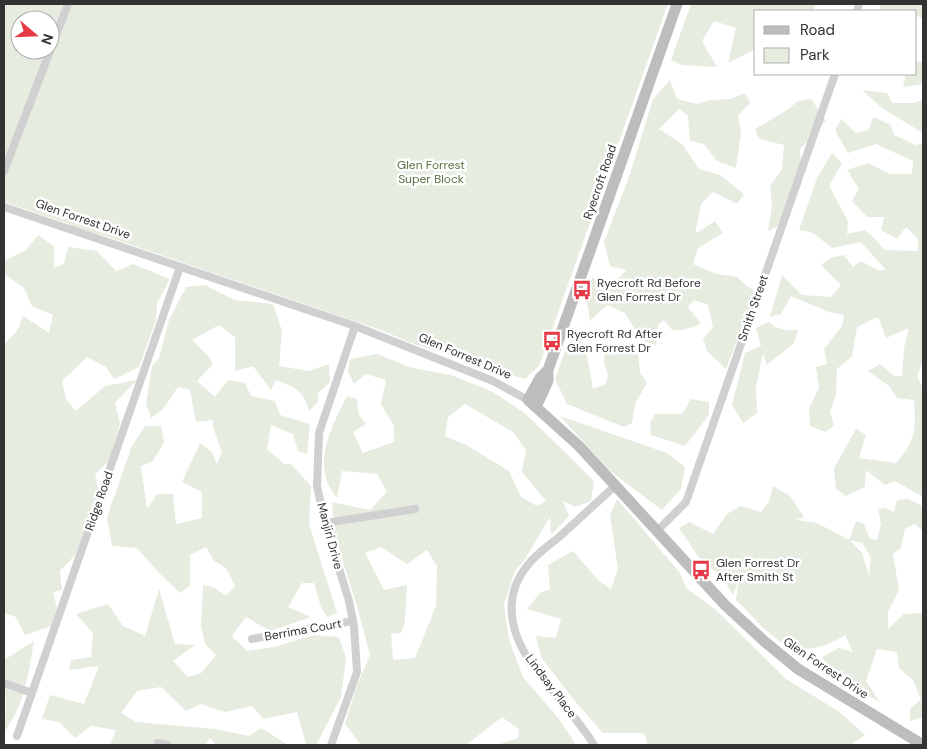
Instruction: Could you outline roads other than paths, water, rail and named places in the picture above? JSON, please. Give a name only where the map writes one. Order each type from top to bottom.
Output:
[{"type":"street","points":[[4,171],[68,4]]},
{"type":"street","name":"Ryecroft Road","points":[[532,404],[548,381],[548,370],[677,4]]},
{"type":"street","name":"Smith Street","points":[[656,532],[686,502],[835,75]]},
{"type":"street","name":"Glen Forrest Drive","points":[[4,207],[355,326],[493,381],[532,404],[579,446],[614,487],[725,605],[770,647],[798,669],[838,695],[923,745]]},
{"type":"street","name":"Ridge Road","points":[[17,736],[180,267]]},
{"type":"street","name":"Manjiri Drive","points":[[331,745],[357,672],[353,621],[349,601],[324,523],[317,486],[319,433],[355,326]]},
{"type":"street","name":"Lindsay Place","points":[[594,745],[585,730],[533,666],[520,643],[512,623],[510,604],[515,585],[527,565],[614,487]]},
{"type":"street","points":[[324,523],[415,508]]},
{"type":"street","name":"Berrima Court","points":[[252,639],[353,621]]},
{"type":"street","points":[[4,684],[32,693]]},
{"type":"street","points":[[158,743],[167,745]]},
{"type":"place","name":"Ryecroft Rd Before Glen Forrest Dr","points":[[582,290]]},
{"type":"place","name":"Ryecroft Rd After Glen Forrest Dr","points":[[552,341]]},
{"type":"place","name":"Glen Forrest Dr After Smith St","points":[[701,570]]},
{"type":"park label","name":"Glen Forrest Super Block","points":[[431,172]]}]
